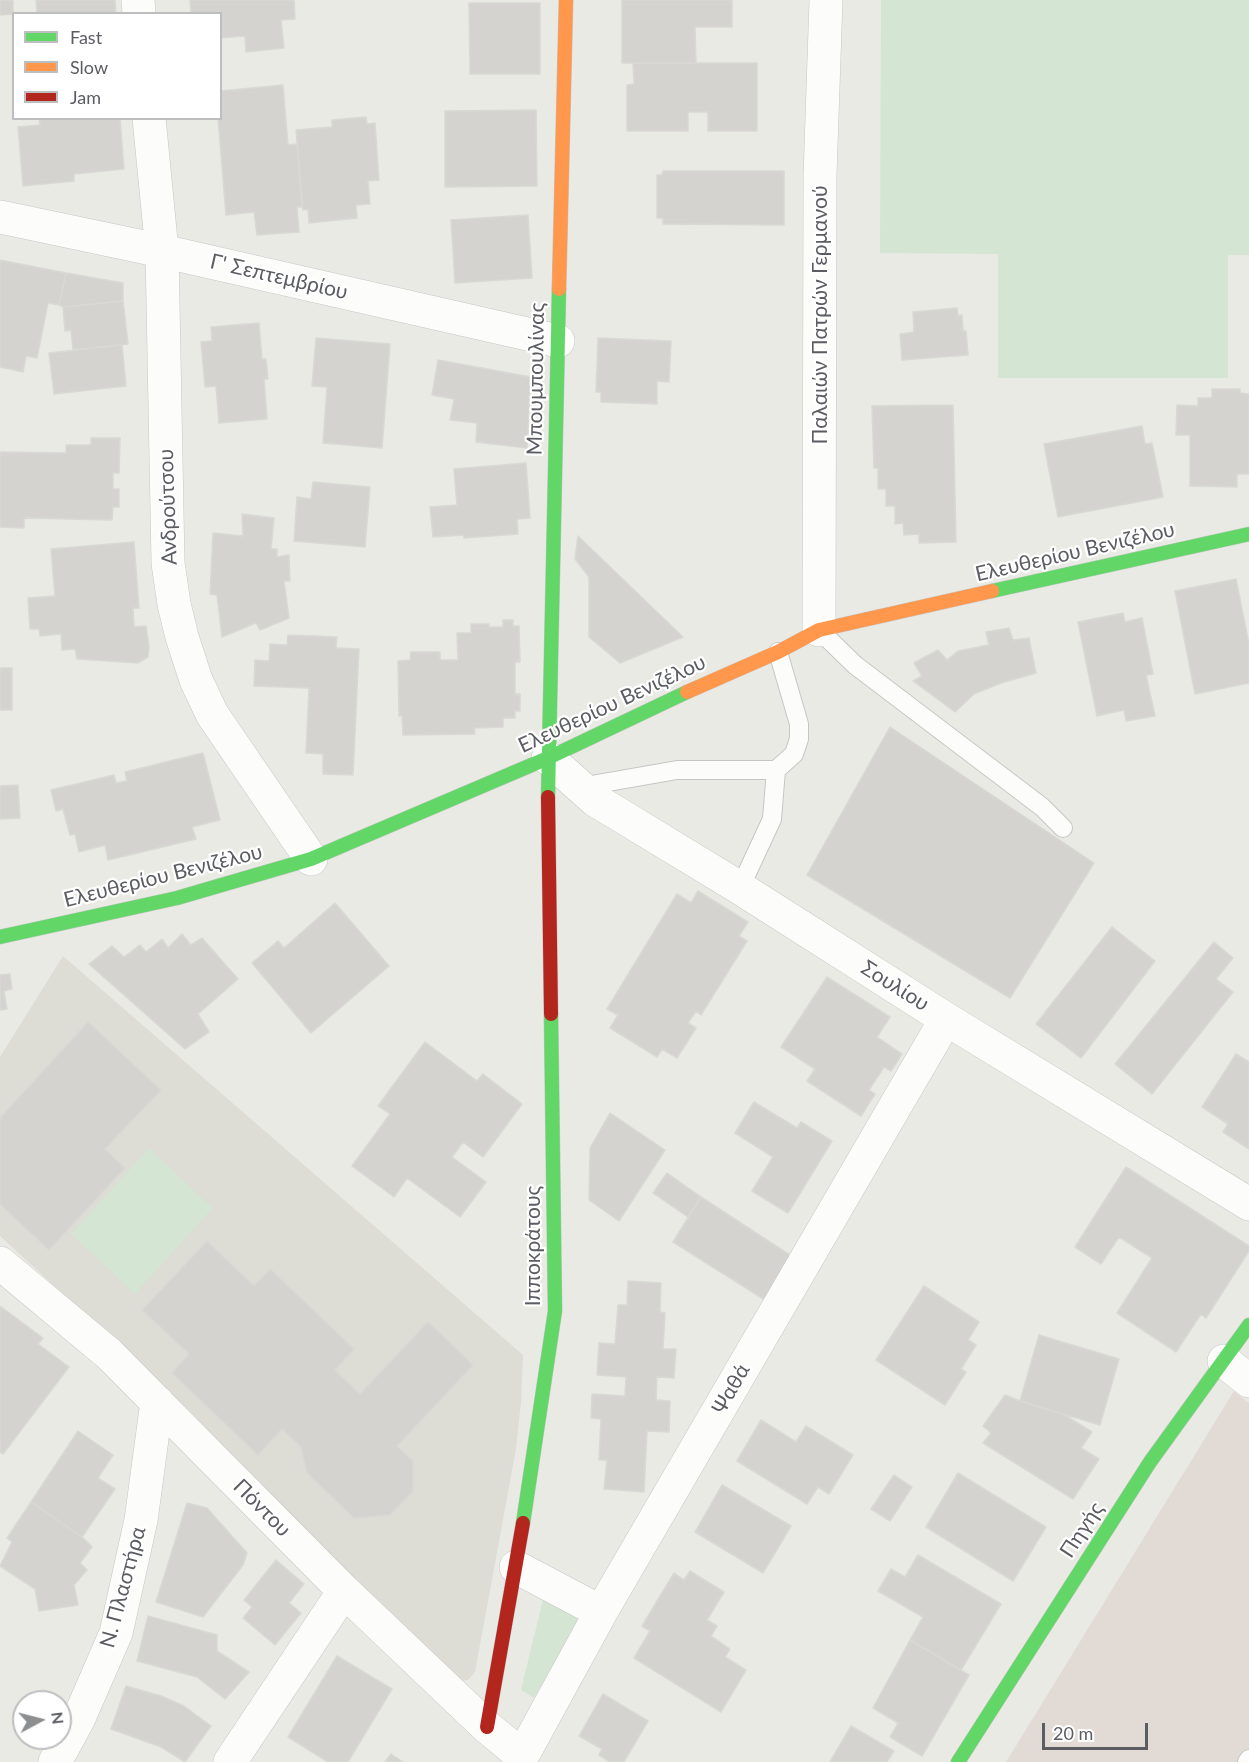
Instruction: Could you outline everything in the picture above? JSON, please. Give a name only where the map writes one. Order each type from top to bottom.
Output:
[{"type":"main road","name":"Μπουμπουλίνας","points":[[548,758],[566,0]]},
{"type":"main road","name":"Ελευθερίου Βενιζέλου","points":[[0,937],[177,898],[311,859],[548,758],[708,682],[778,652],[819,630],[1249,534]]},
{"type":"main road","name":"Ιπποκράτους","points":[[487,1727],[516,1567],[555,1311],[548,758]]},
{"type":"main road","name":"Πηγής","points":[[958,1762],[1150,1462],[1249,1325]]},
{"type":"street","name":"Παλαιών Πατρών Γερμανού","points":[[819,630],[820,188],[826,0]]},
{"type":"street","name":"Ανδρούτσου","points":[[149,120],[162,251],[168,563],[182,637],[196,680],[212,714],[311,859]]},
{"type":"street","name":"Γ' Σεπτεμβρίου","points":[[0,217],[162,251],[558,341]]},
{"type":"street","name":"Σουλίου","points":[[548,758],[615,812],[740,888],[946,1019],[1249,1204]]},
{"type":"street","name":"Ψαθά","points":[[520,1759],[601,1612],[946,1019]]},
{"type":"street","name":"Πόντου","points":[[0,1263],[108,1354],[344,1591],[520,1759]]},
{"type":"street","points":[[1224,1361],[1249,1381]]},
{"type":"street","name":"Ν. Πλαστήρα","points":[[55,1762],[79,1718],[116,1632],[141,1520],[157,1402]]},
{"type":"street","points":[[516,1567],[601,1612]]},
{"type":"street","points":[[230,1762],[344,1591]]},
{"type":"lane","points":[[819,630],[855,665],[1042,807],[1063,828]]},
{"type":"lane","points":[[580,786],[677,770],[776,770],[794,754],[799,740],[799,724],[778,652]]},
{"type":"lane","points":[[740,888],[772,819],[776,770]]},
{"type":"shaded area","points":[[63,956],[523,1355],[516,1449],[475,1672],[468,1680],[460,1681],[347,1576],[190,1411],[0,1236],[0,1057]]},
{"type":"shaded area","points":[[1234,1391],[1249,1403],[1249,1762],[1006,1762]]},
{"type":"green space","points":[[881,0],[1249,0],[1249,255],[1228,255],[1228,378],[998,378],[998,254],[880,253]]},
{"type":"green space","points":[[149,1148],[213,1208],[135,1294],[71,1234]]},
{"type":"green space","points":[[544,1595],[582,1617],[534,1698],[521,1690]]},
{"type":"building","points":[[0,0],[13,0],[12,14],[0,15]]},
{"type":"building","points":[[36,0],[115,0],[116,12],[37,12]]},
{"type":"building","points":[[190,0],[294,0],[295,19],[281,20],[284,48],[246,52],[245,36],[222,38],[222,12],[191,12]]},
{"type":"building","points":[[622,0],[732,0],[732,27],[695,27],[696,63],[622,63]]},
{"type":"building","points":[[469,3],[540,3],[540,74],[470,74]]},
{"type":"building","points":[[633,63],[757,63],[757,131],[708,131],[708,112],[688,112],[688,131],[627,131],[627,85],[634,84]]},
{"type":"building","points":[[283,85],[288,145],[297,144],[302,207],[297,207],[299,232],[257,235],[254,212],[226,215],[218,120],[222,120],[222,91]]},
{"type":"building","points":[[536,110],[537,186],[445,187],[445,111]]},
{"type":"building","points":[[366,117],[367,124],[375,123],[379,180],[368,181],[370,204],[356,205],[357,218],[309,223],[308,209],[303,210],[296,130],[332,127],[332,120]]},
{"type":"building","points":[[39,120],[120,120],[124,169],[74,174],[74,181],[23,186],[18,127],[40,125]]},
{"type":"building","points":[[663,171],[784,171],[784,225],[663,224],[663,218],[657,218],[657,175],[662,175]]},
{"type":"building","points":[[528,215],[532,278],[455,283],[451,220]]},
{"type":"building","points":[[0,260],[66,273],[59,305],[48,303],[37,358],[26,356],[23,372],[0,367]]},
{"type":"building","points":[[66,273],[123,283],[123,301],[63,307],[59,305]]},
{"type":"building","points":[[123,301],[128,344],[73,350],[71,330],[65,331],[63,307]]},
{"type":"building","points":[[957,308],[958,316],[962,315],[963,331],[966,331],[968,355],[902,360],[900,334],[914,332],[913,312]]},
{"type":"building","points":[[259,323],[262,359],[266,359],[268,379],[264,379],[267,419],[219,423],[216,386],[205,387],[201,342],[212,341],[211,327]]},
{"type":"building","points":[[316,338],[390,344],[382,448],[323,443],[327,387],[312,386]]},
{"type":"building","points":[[598,338],[671,341],[669,382],[657,381],[657,404],[601,402],[601,392],[596,392]]},
{"type":"building","points":[[122,345],[126,386],[54,394],[49,353]]},
{"type":"building","points":[[438,360],[531,377],[527,448],[476,442],[477,423],[450,420],[454,399],[432,395]]},
{"type":"building","points":[[1212,389],[1240,389],[1240,393],[1249,394],[1249,474],[1237,474],[1237,487],[1190,486],[1190,435],[1176,435],[1177,405],[1198,406],[1198,398],[1212,398]]},
{"type":"building","points":[[953,405],[956,542],[919,543],[919,534],[904,535],[903,523],[895,524],[895,506],[886,506],[886,489],[878,489],[878,468],[874,468],[872,406]]},
{"type":"building","points":[[1142,426],[1145,444],[1152,443],[1163,497],[1058,517],[1044,444]]},
{"type":"building","points":[[91,438],[120,438],[119,473],[113,473],[113,489],[119,489],[119,507],[113,507],[112,520],[24,518],[24,528],[0,527],[0,452],[66,453],[66,445],[91,445]]},
{"type":"building","points":[[526,463],[530,518],[517,519],[518,534],[464,538],[464,535],[433,537],[430,507],[457,505],[454,469]]},
{"type":"building","points":[[313,482],[370,487],[365,547],[294,541],[297,497],[311,499]]},
{"type":"building","points":[[242,514],[274,518],[271,549],[277,549],[277,557],[289,555],[290,581],[284,581],[289,618],[260,630],[256,623],[222,637],[217,595],[210,594],[213,533],[243,536]]},
{"type":"building","points":[[578,536],[683,637],[620,663],[589,637],[589,577],[575,559]]},
{"type":"building","points":[[134,542],[139,608],[133,608],[134,627],[146,626],[148,657],[138,663],[77,659],[75,649],[62,650],[61,634],[40,636],[39,629],[30,629],[28,598],[55,596],[51,549]]},
{"type":"building","points":[[1236,579],[1249,644],[1249,683],[1195,694],[1175,591]]},
{"type":"building","points":[[1123,613],[1125,622],[1142,618],[1153,674],[1146,675],[1155,716],[1126,721],[1124,710],[1097,716],[1078,622]]},
{"type":"building","points":[[503,620],[513,620],[513,626],[519,626],[520,662],[515,662],[515,694],[520,694],[520,711],[515,711],[515,718],[503,718],[503,727],[474,728],[475,734],[403,735],[402,716],[399,716],[398,661],[410,660],[411,652],[440,652],[440,660],[458,660],[457,633],[471,633],[471,624],[503,627]]},
{"type":"building","points":[[1009,628],[1013,640],[1029,638],[1036,673],[974,694],[955,712],[913,681],[922,676],[914,663],[938,650],[947,660],[958,651],[989,645],[986,632]]},
{"type":"building","points":[[288,635],[337,637],[336,648],[359,649],[353,775],[323,774],[323,754],[306,753],[309,688],[254,686],[255,660],[269,661],[270,644],[287,645]]},
{"type":"building","points":[[0,668],[12,668],[12,710],[0,710]]},
{"type":"building","points":[[890,727],[1094,863],[1010,998],[807,875]]},
{"type":"building","points":[[203,753],[220,820],[192,827],[196,839],[108,860],[105,845],[79,852],[75,834],[70,835],[63,809],[56,811],[51,790],[114,775],[116,783],[127,781],[125,772]]},
{"type":"building","points":[[18,785],[20,818],[0,819],[0,786]]},
{"type":"building","points":[[698,891],[748,922],[739,936],[747,941],[701,1015],[696,1011],[688,1023],[696,1028],[677,1058],[662,1049],[657,1057],[610,1028],[618,1015],[607,1009],[677,894],[691,903]]},
{"type":"building","points":[[335,903],[389,966],[311,1033],[252,963],[278,941],[284,948]]},
{"type":"building","points":[[1112,927],[1155,961],[1081,1058],[1036,1024]]},
{"type":"building","points":[[182,934],[191,945],[202,938],[238,979],[198,1014],[209,1032],[185,1049],[89,964],[112,946],[124,957],[140,945],[146,952],[162,939],[168,948]]},
{"type":"building","points":[[1214,942],[1233,958],[1216,979],[1233,992],[1152,1094],[1115,1064]]},
{"type":"building","points":[[10,974],[12,989],[4,991],[7,1009],[0,1010],[0,975]]},
{"type":"building","points":[[827,977],[890,1017],[877,1037],[902,1054],[891,1071],[884,1067],[869,1090],[875,1094],[861,1116],[807,1081],[815,1069],[781,1047]]},
{"type":"building","points":[[88,1022],[161,1090],[105,1149],[125,1168],[49,1250],[0,1204],[0,1118]]},
{"type":"building","points":[[425,1042],[477,1081],[483,1074],[522,1104],[483,1157],[463,1142],[452,1157],[486,1182],[460,1217],[407,1178],[394,1197],[352,1166],[390,1114],[378,1106]]},
{"type":"building","points":[[1236,1054],[1249,1062],[1249,1149],[1223,1132],[1228,1124],[1202,1107]]},
{"type":"building","points":[[754,1102],[797,1128],[801,1122],[832,1141],[788,1213],[752,1191],[773,1157],[735,1133]]},
{"type":"building","points":[[610,1113],[665,1150],[619,1221],[589,1200],[590,1148]]},
{"type":"building","points":[[1126,1167],[1249,1246],[1249,1251],[1206,1318],[1201,1314],[1176,1352],[1117,1313],[1152,1258],[1119,1237],[1101,1264],[1075,1247]]},
{"type":"building","points":[[667,1173],[701,1197],[688,1217],[653,1193]]},
{"type":"building","points":[[701,1197],[793,1257],[765,1300],[673,1242]]},
{"type":"building","points":[[207,1241],[254,1286],[270,1269],[354,1349],[335,1370],[360,1394],[428,1322],[473,1365],[397,1446],[413,1461],[413,1491],[390,1515],[354,1518],[307,1473],[301,1447],[282,1429],[258,1455],[172,1373],[189,1354],[142,1310]]},
{"type":"building","points":[[628,1281],[661,1283],[660,1312],[665,1313],[663,1349],[676,1349],[674,1378],[657,1377],[656,1400],[670,1401],[669,1432],[647,1431],[644,1492],[604,1489],[607,1460],[599,1460],[601,1419],[591,1418],[592,1394],[625,1396],[626,1377],[597,1375],[599,1343],[615,1344],[618,1305],[627,1305]]},
{"type":"building","points":[[924,1286],[979,1322],[968,1340],[976,1345],[961,1369],[966,1372],[945,1405],[876,1360]]},
{"type":"building","points":[[0,1306],[43,1338],[38,1344],[69,1367],[3,1454],[0,1452]]},
{"type":"building","points":[[1039,1335],[1119,1359],[1100,1425],[1020,1401]]},
{"type":"building","points":[[1005,1395],[1063,1414],[1092,1432],[1081,1448],[1099,1459],[1073,1499],[983,1443],[991,1433],[983,1426]]},
{"type":"building","points":[[761,1420],[796,1442],[806,1426],[853,1455],[829,1494],[818,1487],[807,1504],[737,1461]]},
{"type":"building","points":[[78,1431],[113,1455],[98,1478],[115,1489],[82,1537],[31,1502]]},
{"type":"building","points":[[958,1473],[1046,1527],[1013,1581],[926,1527]]},
{"type":"building","points":[[894,1475],[912,1487],[890,1521],[871,1509]]},
{"type":"building","points":[[722,1485],[791,1526],[763,1573],[695,1532]]},
{"type":"building","points":[[31,1502],[82,1537],[92,1547],[80,1563],[87,1570],[74,1585],[78,1605],[39,1611],[35,1589],[0,1566],[12,1542],[7,1538]]},
{"type":"building","points":[[187,1503],[207,1508],[247,1553],[243,1565],[203,1617],[156,1602]]},
{"type":"building","points":[[918,1555],[1001,1604],[961,1670],[910,1640],[923,1617],[878,1591],[891,1569],[905,1577]]},
{"type":"building","points":[[276,1560],[304,1584],[289,1603],[301,1613],[275,1645],[243,1618],[252,1607],[244,1600]]},
{"type":"building","points":[[690,1571],[724,1592],[707,1620],[717,1626],[711,1636],[730,1649],[725,1657],[746,1670],[721,1712],[634,1658],[650,1631],[642,1626],[674,1573],[684,1580]]},
{"type":"building","points":[[148,1616],[217,1635],[217,1651],[249,1672],[225,1699],[197,1677],[137,1661]]},
{"type":"building","points":[[910,1640],[969,1675],[922,1756],[890,1737],[898,1723],[873,1708]]},
{"type":"building","points":[[337,1656],[392,1689],[348,1762],[328,1762],[288,1737]]},
{"type":"building","points":[[126,1686],[161,1696],[184,1706],[211,1726],[185,1762],[161,1747],[111,1729]]},
{"type":"building","points":[[603,1694],[648,1721],[624,1762],[610,1762],[599,1755],[602,1749],[579,1736]]},
{"type":"building","points":[[851,1726],[894,1751],[887,1762],[830,1762]]},
{"type":"building","points":[[391,1754],[403,1762],[385,1762]]},
{"type":"traffic: fast","points":[[548,797],[559,289]]},
{"type":"traffic: fast","points":[[992,591],[1249,534]]},
{"type":"traffic: fast","points":[[0,937],[177,898],[311,859],[548,758],[687,692]]},
{"type":"traffic: fast","points":[[523,1523],[555,1311],[551,1014]]},
{"type":"traffic: fast","points":[[958,1762],[1150,1462],[1249,1325]]},
{"type":"traffic: slow","points":[[559,289],[566,0]]},
{"type":"traffic: slow","points":[[687,692],[778,652],[819,630],[992,591]]},
{"type":"traffic: jam","points":[[548,797],[551,1014]]},
{"type":"traffic: jam","points":[[487,1727],[523,1523]]}]
